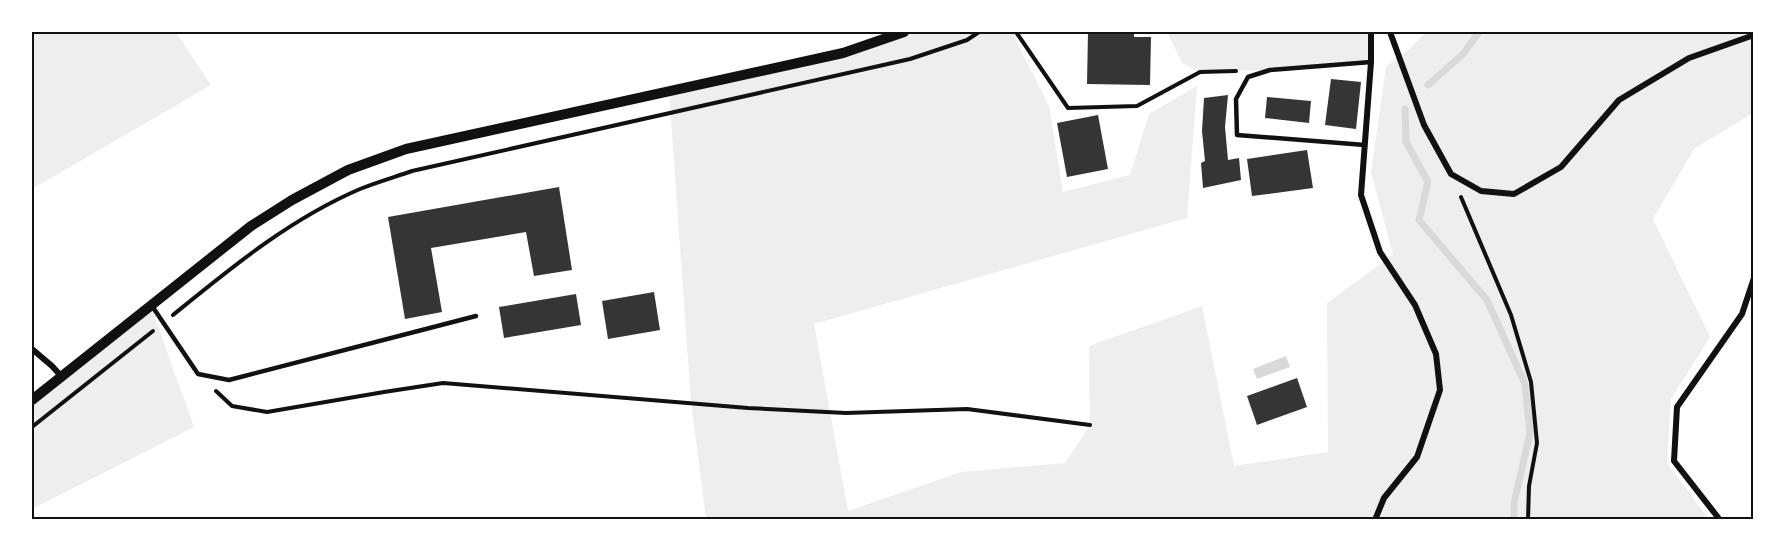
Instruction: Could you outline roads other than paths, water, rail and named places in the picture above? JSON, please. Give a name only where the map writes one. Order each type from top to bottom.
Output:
[{"type":"street","points":[[32,400],[250,226],[348,170],[406,149],[843,53],[904,32]]},
{"type":"street","points":[[1371,32],[1371,62],[1361,195],[1380,252],[1415,305],[1436,354],[1440,390],[1417,457],[1384,498],[1376,519]]},
{"type":"street","points":[[1390,32],[1424,125],[1451,174],[1480,191],[1514,194],[1562,166],[1619,100],[1689,58],[1754,34]]},
{"type":"street","points":[[1720,519],[1674,461],[1677,407],[1742,314],[1754,278]]},
{"type":"street","points":[[32,349],[61,376]]},
{"type":"lane","points":[[1365,145],[1237,135],[1236,99],[1248,77],[1270,70],[1371,62]]},
{"type":"lane","points":[[150,304],[198,374],[229,380],[476,316]]},
{"type":"waterway","points":[[1428,85],[1463,54],[1479,32]]},
{"type":"waterway","points":[[1405,109],[1406,142],[1428,182],[1419,220],[1487,300],[1525,384],[1530,433],[1514,503],[1514,520]]}]
